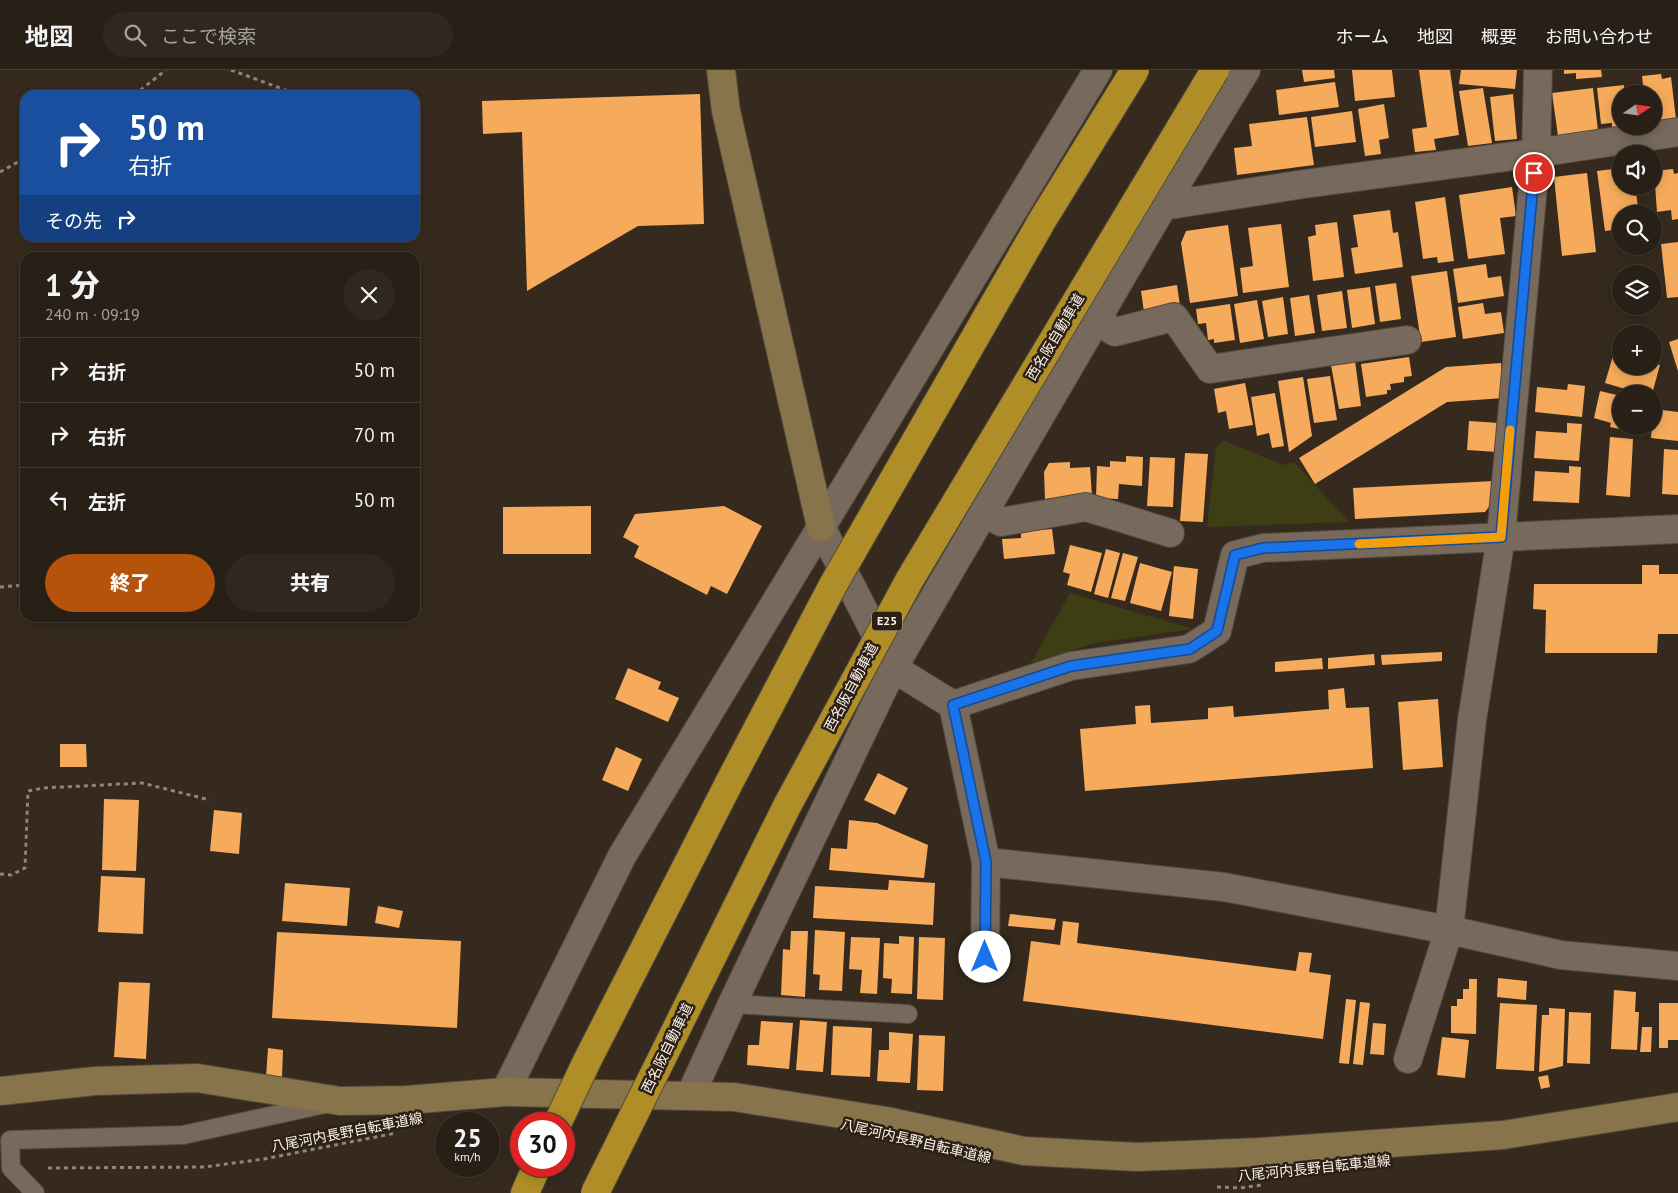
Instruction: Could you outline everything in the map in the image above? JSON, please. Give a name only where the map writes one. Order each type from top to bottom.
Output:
[{"type":"highway","points":[[563,1112],[725,789],[832,585],[1043,219],[1135,70]]},
{"type":"highway","name":"西名阪自動車道","points":[[595,1193],[787,806],[910,579],[1215,70]]},
{"type":"highway","points":[[525,1193],[532,1177]]},
{"type":"street","points":[[721,70],[726,111],[821,527],[893,668],[953,705],[986,862],[985,957]]},
{"type":"street","points":[[504,1092],[622,856],[1098,70]]},
{"type":"street","points":[[690,1096],[893,668],[1163,206],[1246,70]]},
{"type":"street","points":[[1408,1059],[1449,930],[1472,720],[1501,537],[1536,154],[1538,70]]},
{"type":"street","points":[[1163,206],[1304,184],[1536,154],[1678,132]]},
{"type":"street","points":[[1096,320],[1115,332],[1174,317],[1210,369],[1407,340]]},
{"type":"street","points":[[984,512],[1001,522],[1086,507],[1170,533]]},
{"type":"street","points":[[953,705],[1071,666],[1190,649],[1217,631],[1235,555],[1263,548],[1678,529]]},
{"type":"street","points":[[986,862],[1224,887],[1449,930],[1561,955],[1678,966]]},
{"type":"street","points":[[0,1091],[95,1081],[197,1078],[340,1101],[407,1100],[504,1092],[734,1097],[886,1121],[1024,1152],[1137,1157],[1261,1152],[1503,1135],[1678,1107]]},
{"type":"lane","points":[[732,1004],[908,1014]]},
{"type":"lane","points":[[34,1193],[11,1168],[5,1140],[184,1135],[340,1101]]},
{"type":"path","points":[[140,90],[166,70]]},
{"type":"path","points":[[231,70],[285,90]]},
{"type":"path","points":[[0,172],[20,161]]},
{"type":"path","points":[[0,587],[20,586]]},
{"type":"path","points":[[0,874],[12,874],[25,868],[28,791],[43,788],[142,783],[210,800]]},
{"type":"path","name":"八尾河内長野自転車道線","points":[[11,1168],[204,1167],[264,1159],[399,1133]]},
{"type":"path","name":"八尾河内長野自転車道線","points":[[1211,1187],[1240,1188],[1270,1185]]},
{"type":"shaded area","points":[[1222,440],[1283,465],[1294,462],[1349,522],[1207,527],[1216,448]]},
{"type":"shaded area","points":[[1070,593],[1193,629],[1095,643],[1031,663]]},
{"type":"building","points":[[1302,70],[1334,70],[1335,78],[1304,82]]},
{"type":"building","points":[[1352,70],[1392,70],[1395,97],[1355,101]]},
{"type":"building","points":[[1419,70],[1450,70],[1459,135],[1434,139],[1436,150],[1415,152],[1412,129],[1427,127]]},
{"type":"building","points":[[1461,70],[1517,70],[1515,89],[1459,84]]},
{"type":"building","points":[[1564,70],[1601,70],[1602,77],[1576,79],[1576,73],[1564,74]]},
{"type":"building","points":[[1661,74],[1662,79],[1671,77],[1676,119],[1662,121],[1662,85],[1643,85],[1642,76]]},
{"type":"building","points":[[1335,82],[1339,107],[1279,115],[1276,90]]},
{"type":"building","points":[[1612,86],[1612,123],[1601,124],[1597,88]]},
{"type":"building","points":[[1483,88],[1492,143],[1468,146],[1459,91]]},
{"type":"building","points":[[1593,88],[1598,131],[1558,136],[1552,93]]},
{"type":"building","points":[[700,94],[704,224],[638,226],[527,291],[522,132],[483,134],[482,101]]},
{"type":"building","points":[[1513,94],[1517,139],[1495,141],[1490,97]]},
{"type":"building","points":[[1384,104],[1389,138],[1379,140],[1381,154],[1365,156],[1358,109]]},
{"type":"building","points":[[1352,111],[1356,142],[1315,147],[1311,117]]},
{"type":"building","points":[[1307,117],[1314,165],[1237,175],[1234,148],[1252,146],[1249,124]]},
{"type":"building","points":[[1612,169],[1612,195],[1636,195],[1638,205],[1612,205],[1612,230],[1605,231],[1597,171]]},
{"type":"building","points":[[1673,169],[1674,174],[1678,173],[1678,219],[1672,220],[1671,210],[1662,211],[1662,205],[1656,205],[1656,195],[1662,195],[1662,170]]},
{"type":"building","points":[[1587,173],[1596,252],[1562,256],[1554,177]]},
{"type":"building","points":[[1512,187],[1516,216],[1500,218],[1505,254],[1468,259],[1459,195]]},
{"type":"building","points":[[1445,197],[1454,261],[1438,263],[1437,257],[1423,259],[1415,202]]},
{"type":"building","points":[[1390,210],[1393,233],[1398,232],[1403,267],[1355,274],[1351,248],[1358,247],[1353,215]]},
{"type":"building","points":[[1337,222],[1344,277],[1313,281],[1308,237],[1316,235],[1315,225]]},
{"type":"building","points":[[1281,224],[1289,287],[1243,293],[1240,268],[1253,266],[1248,228]]},
{"type":"building","points":[[1228,225],[1238,296],[1190,303],[1181,243],[1186,231]]},
{"type":"building","points":[[1678,242],[1678,297],[1667,298],[1662,244]]},
{"type":"building","points":[[1486,264],[1488,278],[1501,276],[1504,296],[1458,303],[1453,269]]},
{"type":"building","points":[[1447,271],[1456,337],[1421,342],[1411,276]]},
{"type":"building","points":[[1396,283],[1401,319],[1380,322],[1375,286]]},
{"type":"building","points":[[1177,285],[1180,306],[1144,312],[1141,291]]},
{"type":"building","points":[[1370,287],[1375,324],[1352,328],[1347,290]]},
{"type":"building","points":[[1342,291],[1347,328],[1322,331],[1317,295]]},
{"type":"building","points":[[1309,295],[1315,333],[1295,336],[1290,298]]},
{"type":"building","points":[[1283,297],[1288,334],[1268,337],[1262,301]]},
{"type":"building","points":[[1257,300],[1264,339],[1240,343],[1234,304]]},
{"type":"building","points":[[1483,303],[1485,314],[1501,312],[1504,333],[1463,339],[1458,307]]},
{"type":"building","points":[[1230,304],[1235,340],[1214,343],[1214,339],[1208,340],[1206,323],[1198,324],[1196,309]]},
{"type":"building","points":[[1678,339],[1678,371],[1669,342]]},
{"type":"building","points":[[1409,357],[1412,376],[1404,377],[1404,382],[1390,384],[1391,390],[1387,390],[1387,394],[1366,397],[1361,364]]},
{"type":"building","points":[[1612,359],[1612,375],[1657,375],[1654,385],[1612,385],[1605,383]]},
{"type":"building","points":[[1355,361],[1361,406],[1339,409],[1331,365]]},
{"type":"building","points":[[1501,363],[1504,398],[1447,402],[1315,484],[1299,458],[1446,367]]},
{"type":"building","points":[[1330,376],[1337,420],[1314,423],[1307,379]]},
{"type":"building","points":[[1303,377],[1312,436],[1289,452],[1278,381]]},
{"type":"building","points":[[1245,383],[1253,425],[1229,429],[1226,411],[1218,413],[1214,389]]},
{"type":"building","points":[[1568,384],[1585,386],[1582,417],[1535,412],[1537,387],[1567,390]]},
{"type":"building","points":[[1600,391],[1612,394],[1612,427],[1610,427],[1611,423],[1594,418]]},
{"type":"building","points":[[1275,393],[1284,446],[1272,448],[1269,433],[1257,436],[1251,397]]},
{"type":"building","points":[[1662,410],[1678,412],[1678,441],[1651,438],[1651,435],[1662,435]]},
{"type":"building","points":[[1469,421],[1499,423],[1497,452],[1467,450]]},
{"type":"building","points":[[1567,423],[1582,424],[1579,461],[1534,458],[1536,431],[1567,433]]},
{"type":"building","points":[[1610,437],[1633,439],[1630,497],[1606,495]]},
{"type":"building","points":[[1664,449],[1678,450],[1678,495],[1662,494]]},
{"type":"building","points":[[1185,453],[1208,454],[1203,522],[1180,521]]},
{"type":"building","points":[[1126,456],[1143,457],[1142,486],[1119,484],[1118,499],[1096,498],[1097,466],[1110,467],[1110,461],[1126,462]]},
{"type":"building","points":[[1150,457],[1175,458],[1173,507],[1147,506]]},
{"type":"building","points":[[1070,462],[1070,468],[1090,467],[1092,496],[1045,499],[1044,472],[1049,463]]},
{"type":"building","points":[[1569,466],[1581,467],[1579,503],[1533,501],[1535,471],[1569,473]]},
{"type":"building","points":[[1495,481],[1496,498],[1485,512],[1355,519],[1353,488]]},
{"type":"building","points":[[591,506],[591,554],[503,554],[503,507]]},
{"type":"building","points":[[724,506],[762,526],[727,594],[711,586],[707,595],[634,557],[639,546],[623,537],[635,514]]},
{"type":"building","points":[[1052,529],[1055,554],[1004,559],[1002,539],[1021,538],[1021,532]]},
{"type":"building","points":[[1070,545],[1102,553],[1091,592],[1067,585],[1070,574],[1063,572]]},
{"type":"building","points":[[1106,549],[1120,553],[1108,598],[1094,594]]},
{"type":"building","points":[[1123,553],[1138,557],[1125,601],[1111,598]]},
{"type":"building","points":[[1140,563],[1172,572],[1161,611],[1130,603]]},
{"type":"building","points":[[1642,565],[1659,565],[1659,574],[1678,574],[1678,634],[1658,634],[1657,653],[1545,653],[1546,610],[1533,609],[1534,584],[1642,584]]},
{"type":"building","points":[[1174,566],[1198,569],[1193,619],[1169,616]]},
{"type":"building","points":[[1442,652],[1442,661],[1382,665],[1381,655]]},
{"type":"building","points":[[1374,654],[1375,665],[1328,669],[1328,658]]},
{"type":"building","points":[[1322,658],[1323,669],[1275,672],[1275,662]]},
{"type":"building","points":[[628,668],[661,682],[658,689],[679,698],[668,722],[615,699]]},
{"type":"building","points":[[1344,688],[1346,708],[1369,707],[1373,768],[1085,791],[1080,729],[1136,724],[1135,706],[1150,705],[1151,723],[1208,719],[1208,708],[1233,706],[1234,717],[1329,709],[1328,690]]},
{"type":"building","points":[[1438,699],[1443,767],[1403,770],[1398,702]]},
{"type":"building","points":[[60,744],[86,744],[87,767],[60,767]]},
{"type":"building","points":[[616,747],[642,759],[628,791],[602,780]]},
{"type":"building","points":[[878,773],[908,788],[895,815],[864,800]]},
{"type":"building","points":[[104,799],[139,800],[136,871],[102,870]]},
{"type":"building","points":[[214,810],[242,813],[239,854],[210,851]]},
{"type":"building","points":[[849,820],[877,823],[928,845],[924,878],[829,870],[831,848],[847,849]]},
{"type":"building","points":[[101,876],[145,878],[143,934],[98,932]]},
{"type":"building","points":[[889,880],[935,883],[933,925],[813,918],[815,886],[888,890]]},
{"type":"building","points":[[285,883],[350,888],[347,926],[282,921]]},
{"type":"building","points":[[378,906],[403,911],[399,928],[375,923]]},
{"type":"building","points":[[1010,914],[1056,919],[1054,930],[1008,926]]},
{"type":"building","points":[[1063,921],[1079,923],[1077,943],[1296,971],[1299,952],[1312,953],[1309,972],[1331,975],[1323,1039],[1023,1001],[1031,941],[1060,945]]},
{"type":"building","points":[[815,930],[845,932],[842,991],[819,990],[820,975],[813,974]]},
{"type":"building","points":[[791,931],[808,931],[805,997],[781,995],[783,949],[790,950]]},
{"type":"building","points":[[277,932],[461,941],[457,1028],[272,1018]]},
{"type":"building","points":[[899,936],[914,937],[912,994],[891,993],[892,979],[883,978],[884,943],[899,944]]},
{"type":"building","points":[[851,937],[880,938],[877,994],[860,993],[862,970],[849,969]]},
{"type":"building","points":[[919,937],[945,938],[943,1000],[917,999]]},
{"type":"building","points":[[1498,978],[1527,981],[1526,1000],[1497,997]]},
{"type":"building","points":[[1469,979],[1477,979],[1476,1034],[1451,1033],[1451,1006],[1457,1006],[1457,999],[1463,999],[1463,989],[1469,989]]},
{"type":"building","points":[[119,982],[150,983],[146,1059],[114,1057]]},
{"type":"building","points":[[1614,990],[1636,992],[1635,1012],[1639,1012],[1637,1050],[1611,1049]]},
{"type":"building","points":[[1346,999],[1356,1000],[1349,1064],[1339,1063]]},
{"type":"building","points":[[1360,1002],[1370,1003],[1363,1065],[1353,1064]]},
{"type":"building","points":[[1500,1003],[1537,1005],[1534,1071],[1496,1069]]},
{"type":"building","points":[[1659,1003],[1678,1003],[1678,1040],[1668,1040],[1668,1048],[1659,1048]]},
{"type":"building","points":[[1549,1008],[1565,1009],[1563,1066],[1539,1072],[1542,1015],[1549,1015]]},
{"type":"building","points":[[1569,1012],[1591,1013],[1590,1064],[1567,1063]]},
{"type":"building","points":[[800,1020],[827,1022],[823,1072],[796,1070]]},
{"type":"building","points":[[761,1021],[793,1023],[789,1069],[747,1065],[748,1045],[759,1045]]},
{"type":"building","points":[[1373,1023],[1386,1024],[1384,1055],[1370,1054]]},
{"type":"building","points":[[833,1026],[872,1028],[870,1077],[831,1075]]},
{"type":"building","points":[[1642,1027],[1652,1027],[1651,1052],[1640,1052]]},
{"type":"building","points":[[889,1032],[913,1034],[910,1083],[877,1081],[879,1050],[889,1050]]},
{"type":"building","points":[[919,1035],[945,1036],[943,1091],[917,1090]]},
{"type":"building","points":[[1442,1037],[1469,1040],[1465,1078],[1437,1075]]},
{"type":"building","points":[[268,1048],[283,1050],[282,1078],[266,1077]]},
{"type":"building","points":[[1548,1075],[1550,1087],[1541,1089],[1538,1077]]},
{"type":"slow traffic","points":[[1359,544],[1501,537],[1510,430]]},
{"type":"route","points":[[985,957],[986,862],[953,705],[1071,666],[1190,649],[1217,631],[1235,555],[1263,548],[1501,537],[1534,173]]}]
